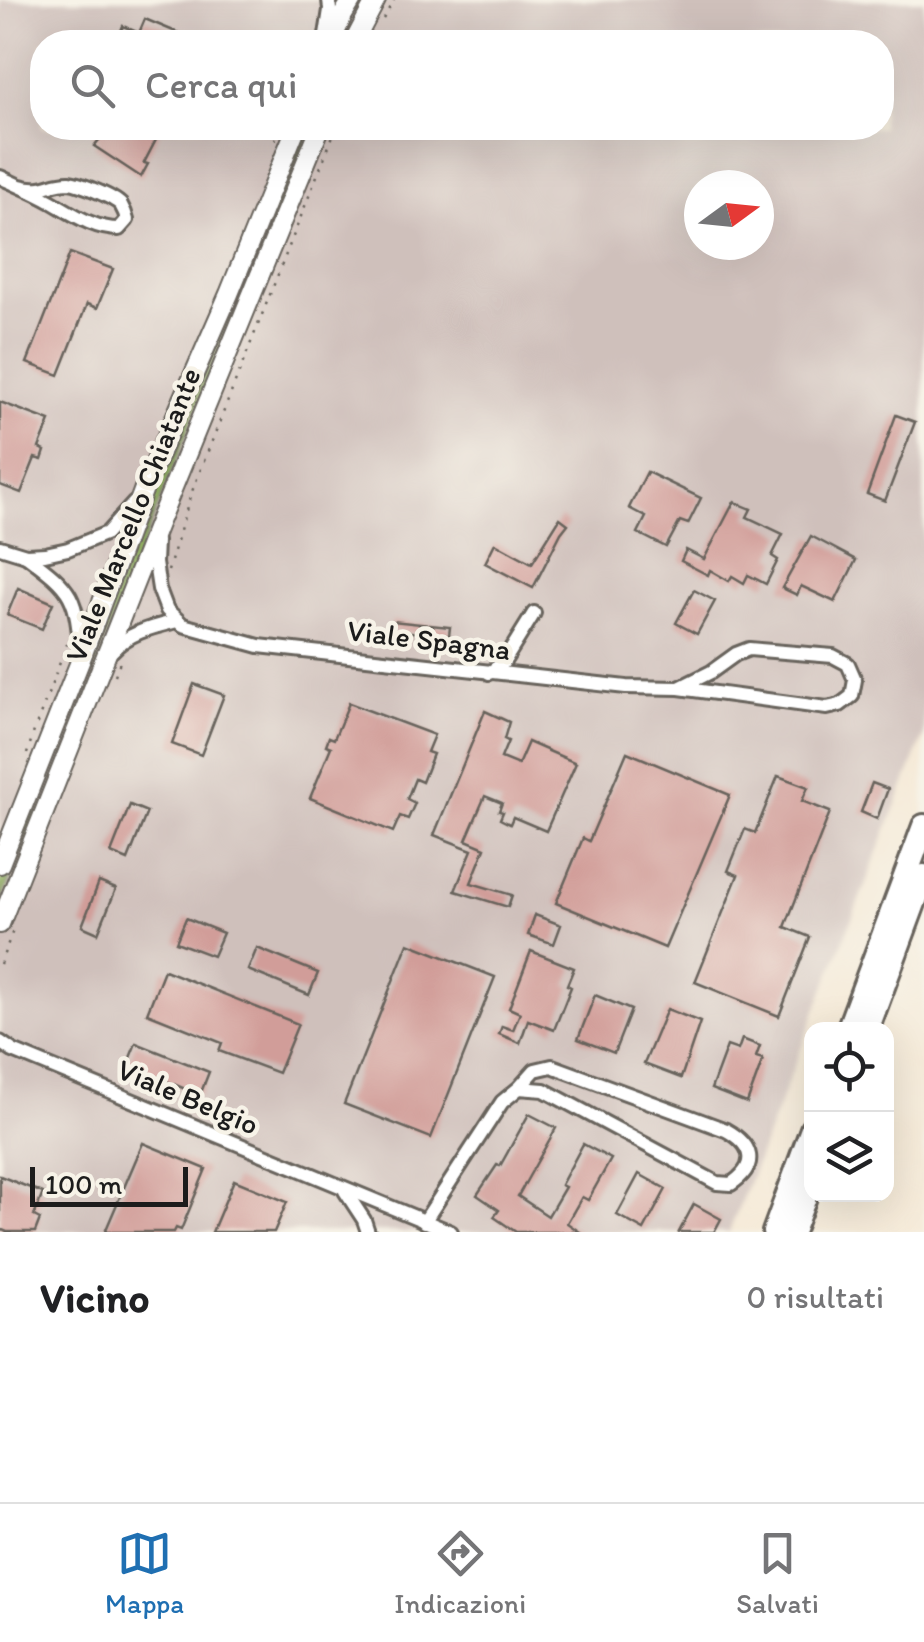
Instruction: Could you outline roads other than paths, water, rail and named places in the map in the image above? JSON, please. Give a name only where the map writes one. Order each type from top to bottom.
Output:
[{"type":"highway","points":[[851,1022],[924,826]]},
{"type":"highway","points":[[870,1022],[924,876]]},
{"type":"highway","points":[[774,1232],[804,1151]]},
{"type":"highway","points":[[792,1232],[804,1200]]},
{"type":"street","points":[[329,0],[329,30]]},
{"type":"street","points":[[335,30],[352,0]]},
{"type":"street","points":[[360,30],[376,0]]},
{"type":"street","name":"Viale Marcello Chiatante","points":[[0,864],[143,492],[291,140]]},
{"type":"street","name":"Viale Marcello Chiatante","points":[[7,926],[104,660],[315,140]]},
{"type":"street","points":[[0,176],[85,221],[108,229],[119,229],[127,220],[123,207],[115,200],[74,182],[46,188],[20,186]]},
{"type":"street","points":[[26,555],[56,552],[107,533],[143,492]]},
{"type":"street","points":[[104,660],[121,641],[145,629],[177,621],[167,610],[159,588],[155,562],[158,524]]},
{"type":"street","points":[[0,547],[26,555],[60,581],[71,596],[81,659]]},
{"type":"street","points":[[489,673],[503,663],[534,613]]},
{"type":"street","name":"Viale Spagna","points":[[177,621],[259,646],[626,687],[679,688],[826,708],[840,706],[852,696],[855,680],[848,664],[833,656],[749,649],[679,688]]},
{"type":"street","name":"Viale Belgio","points":[[0,1042],[6,1050],[451,1232]]},
{"type":"street","points":[[424,1222],[502,1102],[534,1070],[552,1066],[726,1130],[741,1138],[749,1164],[743,1175],[730,1184],[717,1183],[544,1090],[519,1088]]},
{"type":"street","points":[[344,1189],[368,1232]]}]
